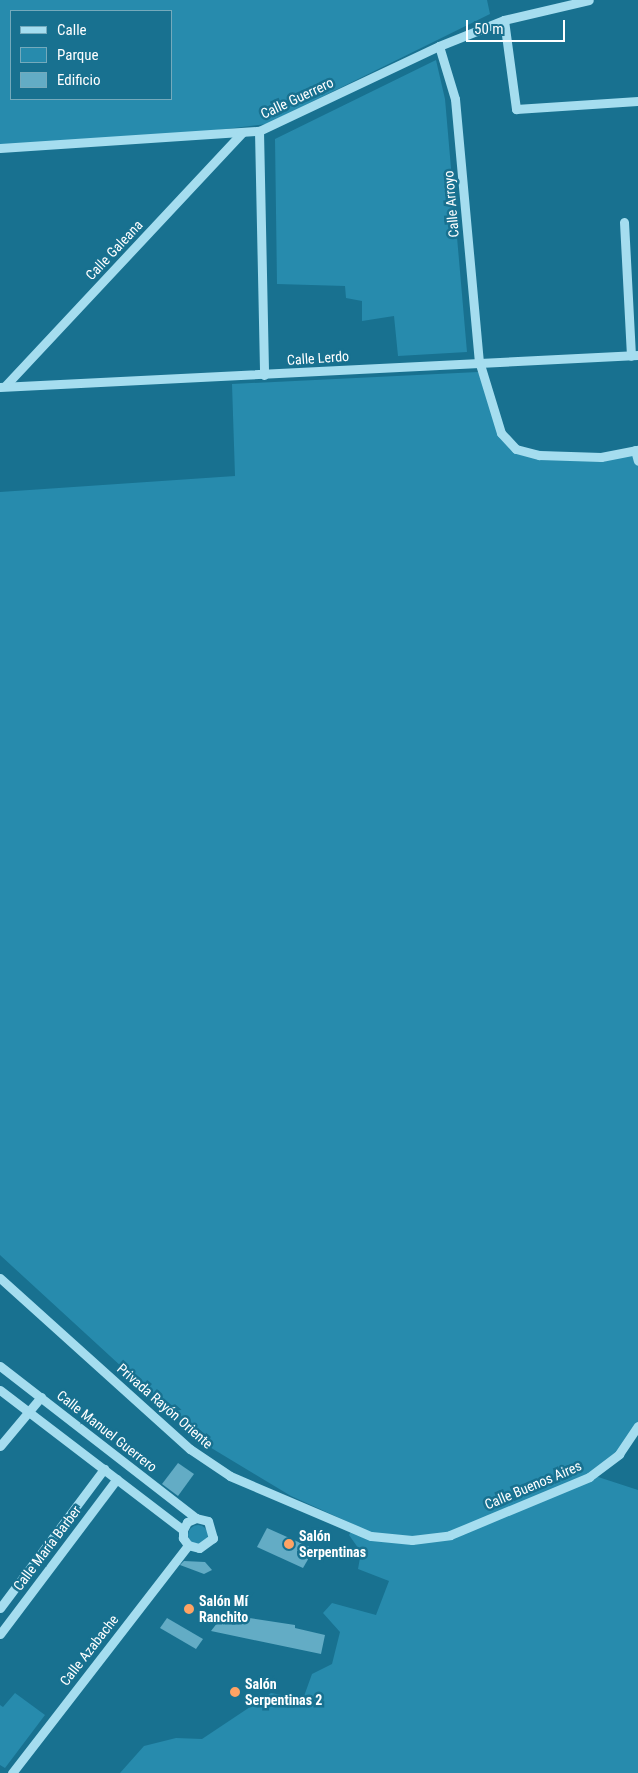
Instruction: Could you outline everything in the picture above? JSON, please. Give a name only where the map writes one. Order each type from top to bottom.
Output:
[{"type":"street","name":"Calle Guerrero","points":[[0,148],[260,131],[439,46],[504,20],[589,0]]},
{"type":"street","points":[[504,20],[516,109],[638,101]]},
{"type":"street","name":"Calle Arroyo","points":[[439,46],[455,99],[479,361],[501,433],[516,449],[539,455],[601,457],[637,450]]},
{"type":"street","points":[[260,131],[264,375]]},
{"type":"street","name":"Calle Galeana","points":[[3,387],[243,132]]},
{"type":"street","points":[[624,222],[635,355]]},
{"type":"street","name":"Calle Lerdo","points":[[3,387],[264,375],[479,361],[635,355]]},
{"type":"street","points":[[637,450],[638,461]]},
{"type":"street","name":"Privada Rayón Oriente","points":[[0,1278],[190,1449],[230,1476],[371,1536],[412,1540],[450,1535]]},
{"type":"street","name":"Calle Manuel Guerrero","points":[[0,1366],[196,1518]]},
{"type":"street","points":[[0,1390],[183,1530],[188,1545],[199,1548],[213,1538],[208,1521],[196,1518],[187,1522],[183,1530]]},
{"type":"street","points":[[0,1446],[27,1411],[41,1397]]},
{"type":"street","name":"Calle Buenos Aires","points":[[450,1535],[589,1477],[618,1454],[638,1426]]},
{"type":"street","name":"Calle María Barber","points":[[0,1608],[104,1469]]},
{"type":"street","name":"Calle María Barber","points":[[0,1634],[117,1479]]},
{"type":"street","name":"Calle Azabache","points":[[12,1773],[188,1545]]},
{"type":"green space","points":[[0,0],[487,0],[490,14],[267,124],[106,144],[0,145]]},
{"type":"green space","points":[[436,60],[445,99],[467,352],[398,356],[394,316],[362,321],[362,301],[346,298],[345,286],[277,284],[275,139]]},
{"type":"green space","points":[[478,372],[511,448],[598,456],[633,449],[638,466],[638,1425],[620,1452],[589,1474],[638,1490],[638,1773],[120,1773],[144,1746],[176,1738],[202,1739],[271,1693],[303,1699],[312,1674],[332,1664],[340,1632],[323,1613],[332,1603],[376,1615],[389,1581],[358,1569],[361,1552],[349,1535],[355,1525],[291,1496],[208,1446],[0,1255],[0,492],[235,476],[232,384]]},
{"type":"green space","points":[[198,1525],[205,1528],[208,1535],[205,1542],[198,1545],[191,1542],[188,1535],[191,1528]]},
{"type":"green space","points":[[15,1693],[45,1715],[5,1768],[0,1765],[0,1705],[3,1707]]},
{"type":"building","points":[[178,1463],[194,1474],[178,1496],[162,1484]]},
{"type":"building","points":[[267,1528],[314,1549],[303,1568],[257,1547]]},
{"type":"building","points":[[184,1561],[205,1562],[212,1570],[204,1574],[180,1565]]},
{"type":"building","points":[[224,1614],[295,1625],[295,1628],[325,1635],[321,1654],[211,1631]]},
{"type":"building","points":[[167,1618],[203,1639],[196,1649],[160,1628]]},
{"type":"place","name":"Salón Serpentinas","points":[[289,1544]]},
{"type":"place","name":"Salón Mí Ranchito","points":[[189,1609]]},
{"type":"place","name":"Salón Serpentinas 2","points":[[235,1692]]}]
